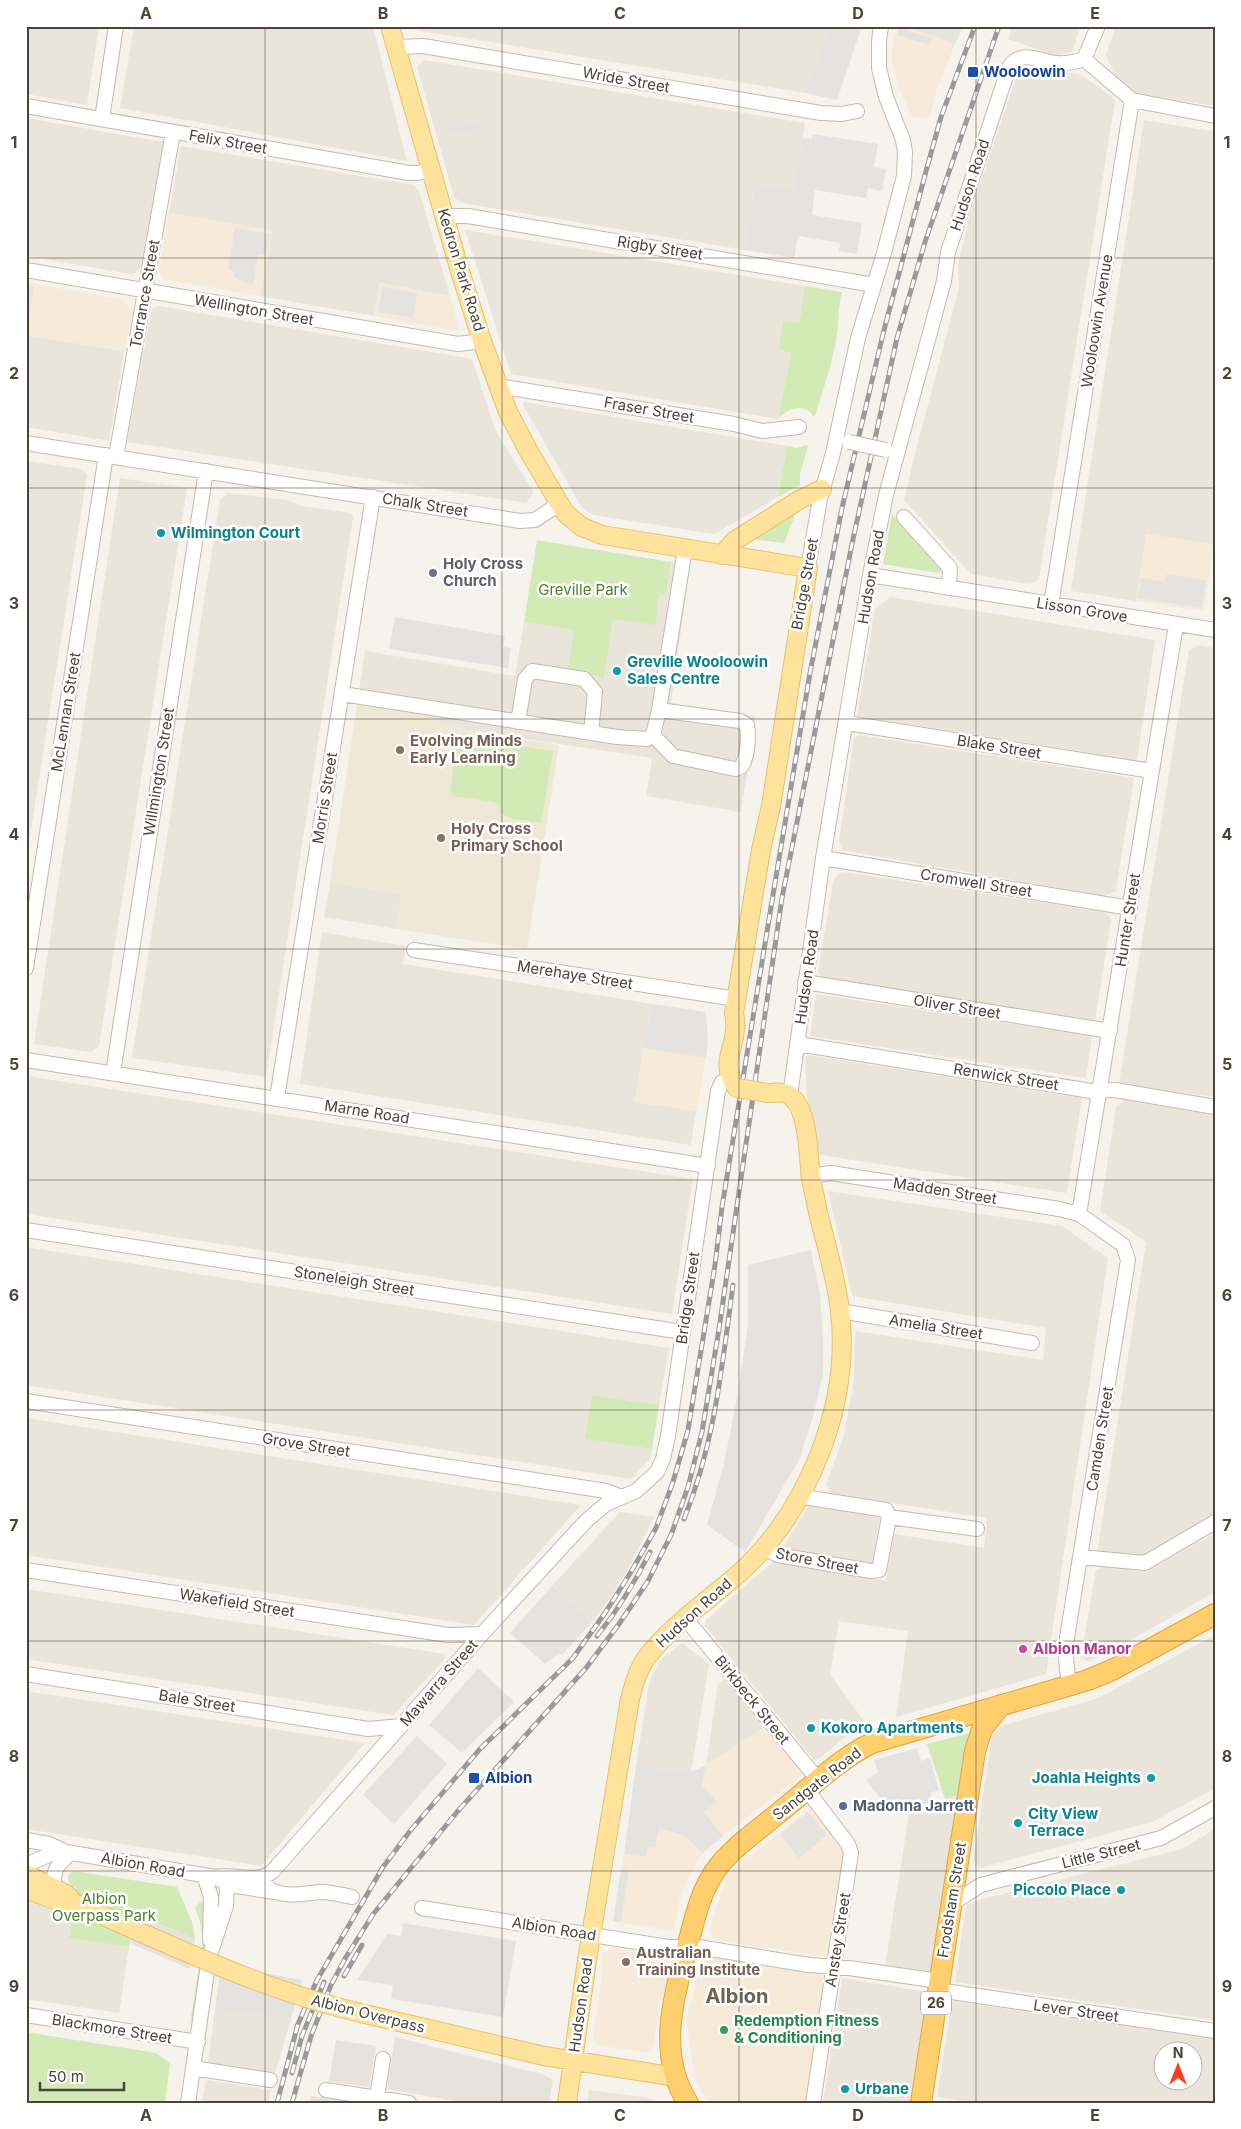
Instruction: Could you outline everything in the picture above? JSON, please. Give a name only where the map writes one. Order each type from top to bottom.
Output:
[{"type":"highway","name":"Sandgate Road","points":[[688,2103],[676,2077],[671,2053],[670,2021],[687,1948],[704,1891],[718,1867],[737,1847],[854,1753],[872,1743],[1069,1686],[1100,1675],[1215,1614]]},
{"type":"highway","name":"Frodsham Street","points":[[921,2103],[956,1868],[977,1743],[982,1729],[1001,1706]]},
{"type":"main road","name":"Kedron Park Road","points":[[390,26],[482,341],[518,434],[559,504]]},
{"type":"main road","points":[[722,555],[734,540],[799,500],[822,489]]},
{"type":"main road","points":[[559,504],[575,522],[592,532],[808,568]]},
{"type":"main road","name":"Bridge Street","points":[[729,1085],[728,1068],[736,1029],[736,1006],[761,850],[771,806],[808,568]]},
{"type":"main road","points":[[729,1085],[768,1093],[780,1092],[788,1101]]},
{"type":"main road","name":"Hudson Road","points":[[567,2103],[592,1935],[633,1687],[647,1658],[668,1634],[739,1573],[763,1548],[798,1496],[825,1441],[835,1406],[840,1354],[840,1312],[810,1176],[803,1119],[799,1107],[788,1101]]},
{"type":"main road","name":"Albion Overpass","points":[[26,1874],[68,1895],[74,1903]]},
{"type":"main road","name":"Albion Overpass","points":[[26,1889],[61,1903],[74,1903],[261,1983],[321,2003],[502,2046],[676,2077]]},
{"type":"street","points":[[102,119],[116,26]]},
{"type":"street","name":"Bridge Street","points":[[808,568],[822,489],[842,441],[858,338],[902,188],[906,162],[901,130],[882,83],[879,55],[882,26]]},
{"type":"street","points":[[1098,26],[1084,59],[1132,100],[1215,116]]},
{"type":"street","name":"Wride Street","points":[[396,47],[424,46],[821,113],[842,114],[857,111]]},
{"type":"street","name":"Hudson Road","points":[[788,1101],[798,1044],[823,858],[892,451],[944,281],[948,252],[1009,67],[1014,60],[1027,56],[1057,63],[1084,59]]},
{"type":"street","name":"Wooloowin Avenue","points":[[1051,605],[1132,100]]},
{"type":"street","name":"Felix Street","points":[[26,106],[414,173],[431,170]]},
{"type":"street","name":"Torrance Street","points":[[111,456],[146,291],[173,132]]},
{"type":"street","name":"Rigby Street","points":[[445,216],[468,216],[874,286]]},
{"type":"street","name":"Wellington Street","points":[[26,270],[458,344],[482,341]]},
{"type":"street","name":"Fraser Street","points":[[498,386],[757,430],[799,427]]},
{"type":"street","points":[[842,441],[892,451]]},
{"type":"street","name":"Chalk Street","points":[[26,443],[526,522],[535,520],[559,504]]},
{"type":"street","name":"McLennan Street","points":[[26,968],[33,879],[111,456]]},
{"type":"street","name":"Willmington Street","points":[[113,1073],[206,471]]},
{"type":"street","name":"Morris Street","points":[[278,1098],[373,497]]},
{"type":"street","points":[[904,517],[950,568],[949,588]]},
{"type":"street","points":[[342,694],[590,733],[639,740],[648,739],[653,735],[659,710],[685,549]]},
{"type":"street","name":"Lisson Grove","points":[[870,575],[1215,630]]},
{"type":"street","name":"Hunter Street","points":[[1079,1214],[1176,625]]},
{"type":"street","points":[[518,722],[524,679],[532,672],[584,679],[595,692],[590,733]]},
{"type":"street","points":[[653,735],[673,756],[735,769],[741,767],[744,763],[748,733],[747,725],[740,721],[659,710]]},
{"type":"street","name":"Blake Street","points":[[847,723],[1152,771]]},
{"type":"street","name":"Cromwell Street","points":[[823,858],[1130,908]]},
{"type":"street","name":"Merehaye Street","points":[[414,950],[736,1006]]},
{"type":"street","name":"Oliver Street","points":[[805,982],[1110,1031]]},
{"type":"street","name":"Renwick Street","points":[[798,1044],[1091,1091],[1115,1090],[1215,1107]]},
{"type":"street","name":"Marne Road","points":[[26,1060],[708,1166]]},
{"type":"street","name":"Bridge Street","points":[[622,1497],[636,1491],[647,1482],[657,1472],[663,1459],[668,1436],[718,1091],[729,1085]]},
{"type":"street","name":"Madden Street","points":[[810,1176],[826,1173],[836,1174],[1059,1209],[1079,1214]]},
{"type":"street","name":"Camden Street","points":[[1069,1686],[1065,1650],[1128,1260],[1123,1245],[1079,1214]]},
{"type":"street","name":"Stoneleigh Street","points":[[26,1230],[682,1332]]},
{"type":"street","name":"Amelia Street","points":[[840,1312],[1032,1343]]},
{"type":"street","name":"Grove Street","points":[[26,1401],[606,1491],[622,1497]]},
{"type":"street","points":[[586,1488],[595,1513]]},
{"type":"street","points":[[798,1496],[884,1509],[888,1512],[889,1517],[977,1529]]},
{"type":"street","name":"Mawarra Street","points":[[264,1878],[275,1869],[482,1634],[595,1513],[606,1504],[622,1497]]},
{"type":"street","name":"Store Street","points":[[763,1548],[781,1556],[876,1571],[879,1570],[881,1564],[889,1517]]},
{"type":"street","points":[[1081,1557],[1144,1563],[1215,1522]]},
{"type":"street","name":"Wakefield Street","points":[[26,1570],[448,1635],[482,1634]]},
{"type":"street","name":"Birkbeck Street","points":[[686,1619],[813,1786]]},
{"type":"street","points":[[448,1635],[456,1645],[459,1661]]},
{"type":"street","name":"Bale Street","points":[[26,1674],[368,1728],[401,1726]]},
{"type":"street","points":[[368,1728],[378,1736],[384,1745]]},
{"type":"street","name":"Anstey Street","points":[[813,1786],[850,1848],[813,2103]]},
{"type":"street","name":"Little Street","points":[[951,1904],[981,1885],[1149,1842],[1174,1831],[1215,1808]]},
{"type":"street","name":"Albion Road","points":[[26,1840],[49,1844],[71,1853],[215,1879],[274,1892],[300,1895],[326,1892],[352,1897]]},
{"type":"street","points":[[55,1888],[53,1878],[55,1868],[71,1853]]},
{"type":"street","name":"Albion Road","points":[[26,1865],[51,1854],[71,1853]]},
{"type":"street","points":[[956,1868],[968,1881],[981,1885]]},
{"type":"street","name":"Albion Road","points":[[215,1879],[230,1875],[264,1878]]},
{"type":"street","points":[[264,1878],[267,1887],[274,1892]]},
{"type":"street","points":[[209,1958],[227,1899],[215,1879]]},
{"type":"street","points":[[188,2103],[209,1958],[211,1897],[215,1879]]},
{"type":"street","name":"Albion Road","points":[[422,1908],[668,1947],[687,1948]]},
{"type":"street","name":"Lever Street","points":[[687,1948],[702,1947],[834,1967],[938,1986],[1215,2031]]},
{"type":"street","name":"Blackmore Street","points":[[26,2015],[198,2042]]},
{"type":"street","points":[[377,2100],[383,2059]]},
{"type":"street","points":[[194,2068],[270,2080]]},
{"type":"street","points":[[326,2090],[377,2100],[409,2103]]},
{"type":"shaded area","points":[[26,26],[99,26],[87,105],[26,94]]},
{"type":"shaded area","points":[[134,26],[373,26],[407,161],[120,108]]},
{"type":"shaded area","points":[[411,26],[830,26],[805,93],[422,31],[413,29]]},
{"type":"shaded area","points":[[830,26],[862,26],[837,100],[805,93]]},
{"type":"shaded area","points":[[896,26],[955,44],[937,89],[929,119],[912,116],[899,88],[891,57]]},
{"type":"shaded area","points":[[901,26],[963,26],[955,44]]},
{"type":"shaded area","points":[[1013,26],[1080,26],[1073,51],[1056,56],[1008,39]]},
{"type":"shaded area","points":[[1116,26],[1197,26],[1215,29],[1215,106],[1134,93],[1115,76],[1106,55]]},
{"type":"shaded area","points":[[899,28],[932,38],[930,45],[898,35]]},
{"type":"shaded area","points":[[423,60],[805,123],[794,192],[755,186],[745,250],[462,203],[454,197],[417,67]]},
{"type":"shaded area","points":[[1026,67],[1081,75],[1111,96],[1115,101],[1039,578],[1035,582],[1028,584],[971,574],[904,500],[959,288],[958,266],[970,213],[1018,72]]},
{"type":"shaded area","points":[[26,118],[163,142],[143,263],[136,273],[130,274],[26,256]]},
{"type":"shaded area","points":[[441,118],[479,125],[478,135],[439,129]]},
{"type":"shaded area","points":[[1144,120],[1215,132],[1215,540],[1214,545],[1146,534],[1136,601],[1071,591]]},
{"type":"shaded area","points":[[813,134],[878,144],[874,167],[886,169],[882,191],[868,188],[866,198],[815,190],[812,215],[862,223],[857,254],[839,251],[840,243],[798,236],[794,258],[745,250],[755,186],[794,191],[803,138],[812,139]]},
{"type":"shaded area","points":[[181,146],[414,185],[419,191],[450,296],[380,283],[374,316],[260,296],[272,230],[169,213]]},
{"type":"shaded area","points":[[169,213],[272,230],[260,296],[163,279],[159,271]]},
{"type":"shaded area","points":[[235,228],[270,234],[266,255],[258,254],[253,284],[243,282],[234,277],[235,272],[228,270]]},
{"type":"shaded area","points":[[465,230],[805,286],[799,323],[784,321],[791,352],[778,419],[511,374]]},
{"type":"shaded area","points":[[26,283],[35,284],[26,335]]},
{"type":"shaded area","points":[[380,283],[450,296],[459,328],[456,331],[374,316]]},
{"type":"shaded area","points":[[35,284],[124,300],[133,312],[124,351],[26,335]]},
{"type":"shaded area","points":[[382,287],[417,293],[413,318],[378,312]]},
{"type":"shaded area","points":[[159,306],[472,359],[496,432],[533,491],[532,496],[526,503],[127,442],[151,312],[153,308]]},
{"type":"shaded area","points":[[26,335],[124,351],[109,441],[26,427]]},
{"type":"shaded area","points":[[524,402],[787,446],[778,497],[714,534],[593,515],[582,508],[523,405]]},
{"type":"shaded area","points":[[26,461],[82,469],[87,475],[26,861]]},
{"type":"shaded area","points":[[120,478],[187,488],[99,1046],[91,1052],[34,1044]]},
{"type":"shaded area","points":[[229,493],[287,500],[301,506],[351,513],[353,517],[266,1077],[132,1058],[220,500]]},
{"type":"shaded area","points":[[1146,534],[1214,545],[1204,611],[1136,601]]},
{"type":"shaded area","points":[[671,562],[690,565],[671,703],[756,716],[741,812],[646,796],[652,758],[454,728],[424,715],[357,705],[365,651],[515,676],[524,622],[574,630],[604,678],[613,619],[659,594],[666,595]]},
{"type":"shaded area","points":[[1167,574],[1206,580],[1202,608],[1138,598],[1141,578],[1165,582]]},
{"type":"shaded area","points":[[890,597],[1155,640],[1137,760],[857,716],[875,609]]},
{"type":"shaded area","points":[[395,617],[505,636],[503,647],[511,648],[508,668],[389,649]]},
{"type":"shaded area","points":[[1198,645],[1215,648],[1215,1097],[1119,1084],[1189,650]]},
{"type":"shaded area","name":"Holy Cross Primary School","points":[[357,705],[424,715],[454,728],[559,745],[527,949],[396,929],[402,894],[330,883]]},
{"type":"shaded area","points":[[859,735],[1134,778],[1116,891],[1103,896],[842,850],[839,841],[854,738]]},
{"type":"shaded area","points":[[844,872],[1103,912],[1111,920],[1095,1021],[821,978],[818,972],[833,882],[838,874]]},
{"type":"shaded area","points":[[330,883],[402,894],[396,929],[324,917]]},
{"type":"shaded area","points":[[322,932],[406,946],[403,964],[653,1004],[643,1048],[635,1102],[696,1111],[691,1145],[300,1084]]},
{"type":"shaded area","points":[[816,994],[1092,1036],[1086,1078],[810,1036]]},
{"type":"shaded area","points":[[653,1004],[706,1012],[708,1042],[706,1058],[643,1048]]},
{"type":"shaded area","points":[[643,1048],[706,1058],[696,1111],[635,1102]]},
{"type":"shaded area","points":[[808,1055],[1082,1098],[1067,1193],[820,1155],[807,1101],[805,1057]]},
{"type":"shaded area","points":[[26,1076],[693,1179],[672,1314],[26,1214]]},
{"type":"shaded area","points":[[1124,1100],[1215,1115],[1215,1518],[1144,1558],[1097,1553],[1146,1242],[1100,1211],[1116,1107]]},
{"type":"shaded area","points":[[828,1191],[1062,1226],[1108,1258],[1046,1674],[896,1717],[908,1631],[839,1621],[830,1674],[867,1725],[856,1728],[820,1758],[814,1760],[705,1626],[705,1621],[774,1561],[886,1581],[894,1534],[984,1548],[987,1518],[831,1493],[826,1484],[843,1439],[854,1380],[855,1331],[1043,1360],[1046,1328],[852,1296]]},
{"type":"shaded area","points":[[26,1247],[669,1348],[659,1405],[592,1395],[586,1439],[652,1449],[650,1459],[631,1479],[26,1385]]},
{"type":"shaded area","points":[[811,1250],[820,1296],[823,1374],[813,1417],[799,1460],[745,1552],[707,1525],[724,1464],[738,1393],[748,1324],[748,1265]]},
{"type":"shaded area","points":[[26,1418],[581,1505],[474,1625],[26,1555]]},
{"type":"shaded area","points":[[809,1505],[880,1517],[872,1564],[782,1549]]},
{"type":"shaded area","points":[[620,1512],[654,1517],[627,1571],[609,1600],[592,1622],[552,1586]]},
{"type":"shaded area","points":[[1215,1533],[1215,1592],[1131,1640],[1087,1662],[1081,1657],[1096,1570],[1106,1565],[1147,1572]]},
{"type":"shaded area","points":[[552,1586],[592,1622],[562,1655],[559,1653],[545,1664],[510,1633]]},
{"type":"shaded area","points":[[26,1589],[445,1654],[444,1660],[393,1715],[26,1659]]},
{"type":"shaded area","points":[[1215,1635],[1215,1788],[1152,1822],[980,1868],[973,1861],[992,1736],[1004,1725],[1096,1699]]},
{"type":"shaded area","points":[[682,1643],[709,1664],[691,1772],[636,1766],[649,1684],[659,1661]]},
{"type":"shaded area","points":[[478,1668],[514,1702],[462,1753],[429,1725]]},
{"type":"shaded area","points":[[724,1679],[765,1727],[706,1765],[718,1684]]},
{"type":"shaded area","points":[[26,1691],[365,1743],[261,1866],[26,1829]]},
{"type":"shaded area","points":[[765,1727],[803,1774],[723,1836],[704,1812],[702,1785],[706,1765]]},
{"type":"shaded area","points":[[417,1736],[447,1764],[394,1824],[363,1795]]},
{"type":"shaded area","points":[[917,1748],[921,1761],[930,1758],[939,1790],[930,1793],[932,1802],[902,1810],[898,1801],[889,1808],[866,1780],[878,1772],[874,1760]]},
{"type":"shaded area","points":[[706,1765],[702,1785],[717,1802],[704,1812],[723,1836],[703,1853],[683,1835],[660,1828],[655,1848],[648,1847],[646,1857],[624,1854],[636,1766],[691,1772]]},
{"type":"shaded area","points":[[959,1795],[931,1974],[885,1967],[909,1813]]},
{"type":"shaded area","points":[[810,1808],[846,1852],[827,1957],[715,1940],[709,1930],[728,1874]]},
{"type":"shaded area","points":[[808,1812],[827,1835],[799,1858],[780,1835]]},
{"type":"shaded area","points":[[660,1828],[683,1835],[703,1853],[686,1881],[679,1902],[674,1931],[613,1921],[624,1854],[646,1857],[648,1847],[655,1848]]},
{"type":"shaded area","points":[[1215,1829],[1215,2020],[955,1982],[966,1905],[979,1900],[1182,1849]]},
{"type":"shaded area","points":[[621,1869],[629,1870],[621,1922],[613,1921]]},
{"type":"shaded area","points":[[26,1899],[72,1918],[69,1938],[129,1947],[119,2013],[26,1999]]},
{"type":"shaded area","points":[[134,1913],[195,1939],[190,1969],[130,1943]]},
{"type":"shaded area","points":[[403,1923],[516,1941],[503,2017],[391,1999],[393,1985],[357,1980],[387,1934],[401,1936]]},
{"type":"shaded area","points":[[614,1948],[663,1957],[671,1966],[662,2001],[660,2001],[654,2044],[650,2051],[642,2052],[596,2045],[593,2035],[604,1964],[602,1963],[603,1953]]},
{"type":"shaded area","points":[[703,1955],[824,1975],[806,2103],[710,2103],[695,2081],[686,2017],[692,2002],[700,1959]]},
{"type":"shaded area","points":[[221,1965],[302,1980],[291,2019],[215,2009]]},
{"type":"shaded area","points":[[842,1978],[927,1992],[910,2103],[823,2103]]},
{"type":"shaded area","points":[[952,2001],[1215,2039],[1215,2103],[975,2103],[937,2097]]},
{"type":"shaded area","points":[[215,2009],[291,2019],[275,2073],[208,2063]]},
{"type":"shaded area","points":[[395,2037],[545,2075],[553,2080],[549,2103],[467,2103],[387,2089]]},
{"type":"shaded area","points":[[336,2040],[376,2046],[369,2087],[329,2081]]},
{"type":"shaded area","points":[[206,2080],[271,2090],[268,2103],[202,2103]]},
{"type":"shaded area","points":[[589,2090],[649,2098],[657,2103],[587,2103]]},
{"type":"shaded area","points":[[311,2096],[330,2099],[356,2103],[309,2103]]},
{"type":"green space","points":[[805,286],[842,292],[835,344],[828,375],[815,416],[805,409],[796,408],[778,419],[791,353],[779,349],[783,321],[799,323]]},
{"type":"green space","points":[[807,445],[800,474],[800,485],[778,497],[787,446],[797,448]]},
{"type":"green space","points":[[797,510],[784,543],[750,539],[785,521],[791,512]]},
{"type":"green space","points":[[892,514],[940,566],[941,570],[939,573],[883,564]]},
{"type":"green space","name":"Greville Park","points":[[537,540],[671,562],[666,595],[659,594],[655,625],[613,619],[604,678],[568,668],[574,630],[524,622]]},
{"type":"green space","points":[[458,736],[553,751],[541,823],[513,819],[500,814],[500,807],[495,802],[453,796],[450,788]]},
{"type":"green space","points":[[592,1395],[659,1405],[652,1449],[585,1439]]},
{"type":"green space","points":[[969,1733],[959,1795],[945,1799],[927,1744]]},
{"type":"green space","name":"Albion Overpass Park","points":[[74,1871],[177,1887],[192,1922],[195,1939],[134,1913],[129,1947],[69,1938],[76,1888],[70,1884],[68,1878],[70,1873]]},
{"type":"green space","points":[[202,1902],[207,1904],[204,1948],[198,1997],[190,2024],[203,1940],[200,1921],[195,1908]]},
{"type":"green space","points":[[26,2032],[156,2053],[170,2063],[165,2103],[26,2103]]},
{"type":"railway","points":[[277,2103],[298,2024],[317,1980],[383,1867],[410,1831],[480,1749],[573,1658],[631,1572],[656,1528],[673,1482],[688,1430],[715,1265],[722,1207],[810,673],[842,508],[883,334],[941,117],[975,26]]},
{"type":"railway","points":[[292,2103],[311,2036],[331,1985],[374,1913],[457,1812],[586,1668],[619,1624],[648,1581],[671,1535],[688,1487],[702,1432],[719,1329],[782,898],[852,544],[897,338],[925,242],[999,26]]},
{"type":"railway","points":[[684,1519],[695,1490],[710,1433],[721,1374],[733,1285]]},
{"type":"railway","points":[[597,1636],[626,1596],[650,1552]]},
{"type":"railway","points":[[344,1976],[362,1945]]},
{"type":"railway","points":[[292,2073],[302,2036],[324,1982]]},
{"type":"place","name":"Wooloowin","points":[[973,72]]},
{"type":"place","name":"Wilmington Court","points":[[161,533]]},
{"type":"place","name":"Holy Cross Church","points":[[433,573]]},
{"type":"place","name":"Greville Wooloowin Sales Centre","points":[[617,671]]},
{"type":"place","name":"Evolving Minds Early Learning","points":[[400,750]]},
{"type":"place","name":"Holy Cross Primary School","points":[[441,838]]},
{"type":"place","name":"Albion Manor","points":[[1023,1649]]},
{"type":"place","name":"Kokoro Apartments","points":[[811,1728]]},
{"type":"place","name":"Albion","points":[[474,1778]]},
{"type":"place","name":"Joahla Heights","points":[[1151,1778]]},
{"type":"place","name":"Madonna Jarrett","points":[[843,1806]]},
{"type":"place","name":"City View Terrace","points":[[1018,1823]]},
{"type":"place","name":"Piccolo Place","points":[[1121,1890]]},
{"type":"place","name":"Australian Training Institute","points":[[626,1962]]},
{"type":"place","name":"Redemption Fitness & Conditioning","points":[[724,2030]]},
{"type":"place","name":"Urbane","points":[[845,2089]]},
{"type":"district","name":"Albion","points":[[737,1996]]}]
